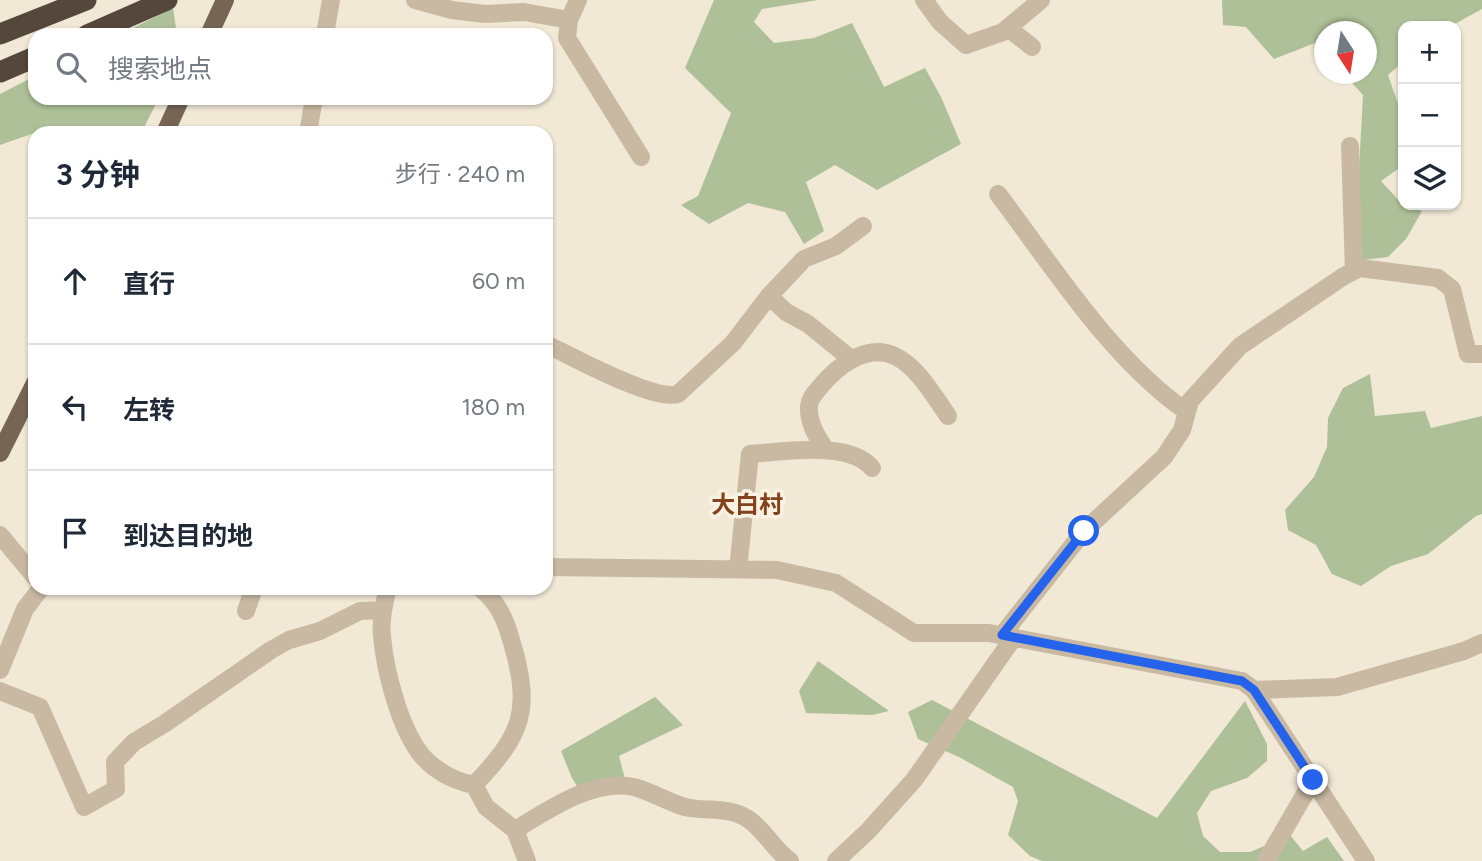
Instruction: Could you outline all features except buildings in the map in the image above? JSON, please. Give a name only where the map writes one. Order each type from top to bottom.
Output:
[{"type":"highway","points":[[0,34],[86,0]]},
{"type":"highway","points":[[103,28],[165,1]]},
{"type":"highway","points":[[0,72],[28,60]]},
{"type":"main road","points":[[212,28],[225,0]]},
{"type":"main road","points":[[168,126],[178,105]]},
{"type":"main road","points":[[0,453],[28,397]]},
{"type":"street","points":[[326,28],[331,0]]},
{"type":"street","points":[[415,0],[452,10],[485,14],[524,12],[569,20]]},
{"type":"street","points":[[578,0],[569,20],[567,38],[641,157]]},
{"type":"street","points":[[924,0],[940,22],[966,45],[1003,32],[1041,0]]},
{"type":"street","points":[[1008,28],[1032,47]]},
{"type":"street","points":[[309,126],[313,105]]},
{"type":"street","points":[[1350,146],[1354,271]]},
{"type":"street","points":[[998,194],[1114,346],[1166,398],[1187,412]]},
{"type":"street","points":[[553,347],[638,387],[670,397],[678,394],[733,343],[769,296],[804,259],[836,246],[863,226]]},
{"type":"street","points":[[836,861],[868,831],[914,780],[1008,636],[1084,531],[1164,457],[1182,430],[1190,401],[1240,346],[1360,268],[1438,278],[1452,289],[1468,354],[1482,354]]},
{"type":"street","points":[[769,296],[786,312],[808,324],[851,359]]},
{"type":"street","points":[[827,450],[814,431],[809,408],[811,399],[828,378],[851,359],[880,352],[895,356],[914,370],[948,416]]},
{"type":"street","points":[[738,569],[750,454],[827,450],[866,460],[872,468]]},
{"type":"street","points":[[0,536],[28,569]]},
{"type":"street","points":[[553,567],[777,570],[836,583],[914,633],[1008,636],[1242,681],[1254,690],[1366,861]]},
{"type":"street","points":[[0,670],[25,609],[36,595]]},
{"type":"street","points":[[246,611],[252,595]]},
{"type":"street","points":[[386,595],[381,634],[401,716],[423,757],[442,773],[459,782],[474,785]]},
{"type":"street","points":[[474,785],[502,756],[515,732],[522,707],[520,674],[506,622],[489,595]]},
{"type":"street","points":[[0,691],[40,707],[84,807],[116,789],[116,762],[134,742],[271,650],[289,640],[320,631],[360,611],[383,610]]},
{"type":"street","points":[[1254,690],[1337,687],[1464,651],[1482,643]]},
{"type":"street","points":[[1266,861],[1313,780]]},
{"type":"street","points":[[474,785],[486,807],[515,830],[527,861]]},
{"type":"street","points":[[515,830],[550,809],[589,791],[631,786],[685,807],[732,811],[750,819],[790,861]]},
{"type":"green space","points":[[714,0],[818,0],[762,9],[754,22],[774,43],[814,38],[852,23],[884,87],[925,68],[961,144],[877,190],[835,165],[806,182],[824,231],[804,244],[785,212],[748,203],[709,224],[681,205],[698,196],[731,113],[685,68]]},
{"type":"green space","points":[[1222,0],[1482,0],[1482,9],[1460,21],[1398,21],[1398,66],[1388,75],[1398,104],[1398,169],[1381,181],[1398,200],[1398,210],[1422,211],[1406,239],[1388,257],[1354,261],[1363,95],[1353,84],[1377,84],[1377,21],[1314,21],[1314,43],[1274,59],[1246,27],[1223,25]]},
{"type":"green space","points":[[173,8],[176,28],[133,28]]},
{"type":"green space","points":[[28,80],[28,105],[155,105],[145,126],[28,126],[28,135],[0,145],[0,94]]},
{"type":"green space","points":[[1370,374],[1375,416],[1425,411],[1431,428],[1482,416],[1482,514],[1428,554],[1391,566],[1361,586],[1332,574],[1316,545],[1288,530],[1285,510],[1314,477],[1327,447],[1328,418],[1343,388]]},
{"type":"green space","points":[[818,661],[889,711],[872,715],[806,713],[799,691]]},
{"type":"green space","points":[[655,697],[683,725],[619,756],[625,779],[580,791],[561,751]]},
{"type":"green space","points":[[932,700],[1157,818],[1245,701],[1267,744],[1267,761],[1247,778],[1211,791],[1197,813],[1203,836],[1220,852],[1250,852],[1290,835],[1303,851],[1327,837],[1344,861],[1042,861],[1030,856],[1008,835],[1018,801],[1013,787],[959,757],[918,739],[908,712]]},
{"type":"district","name":"大白村","points":[[747,505]]},
{"type":"route","points":[[1084,531],[1002,635],[1242,681],[1254,690],[1313,780]]}]
